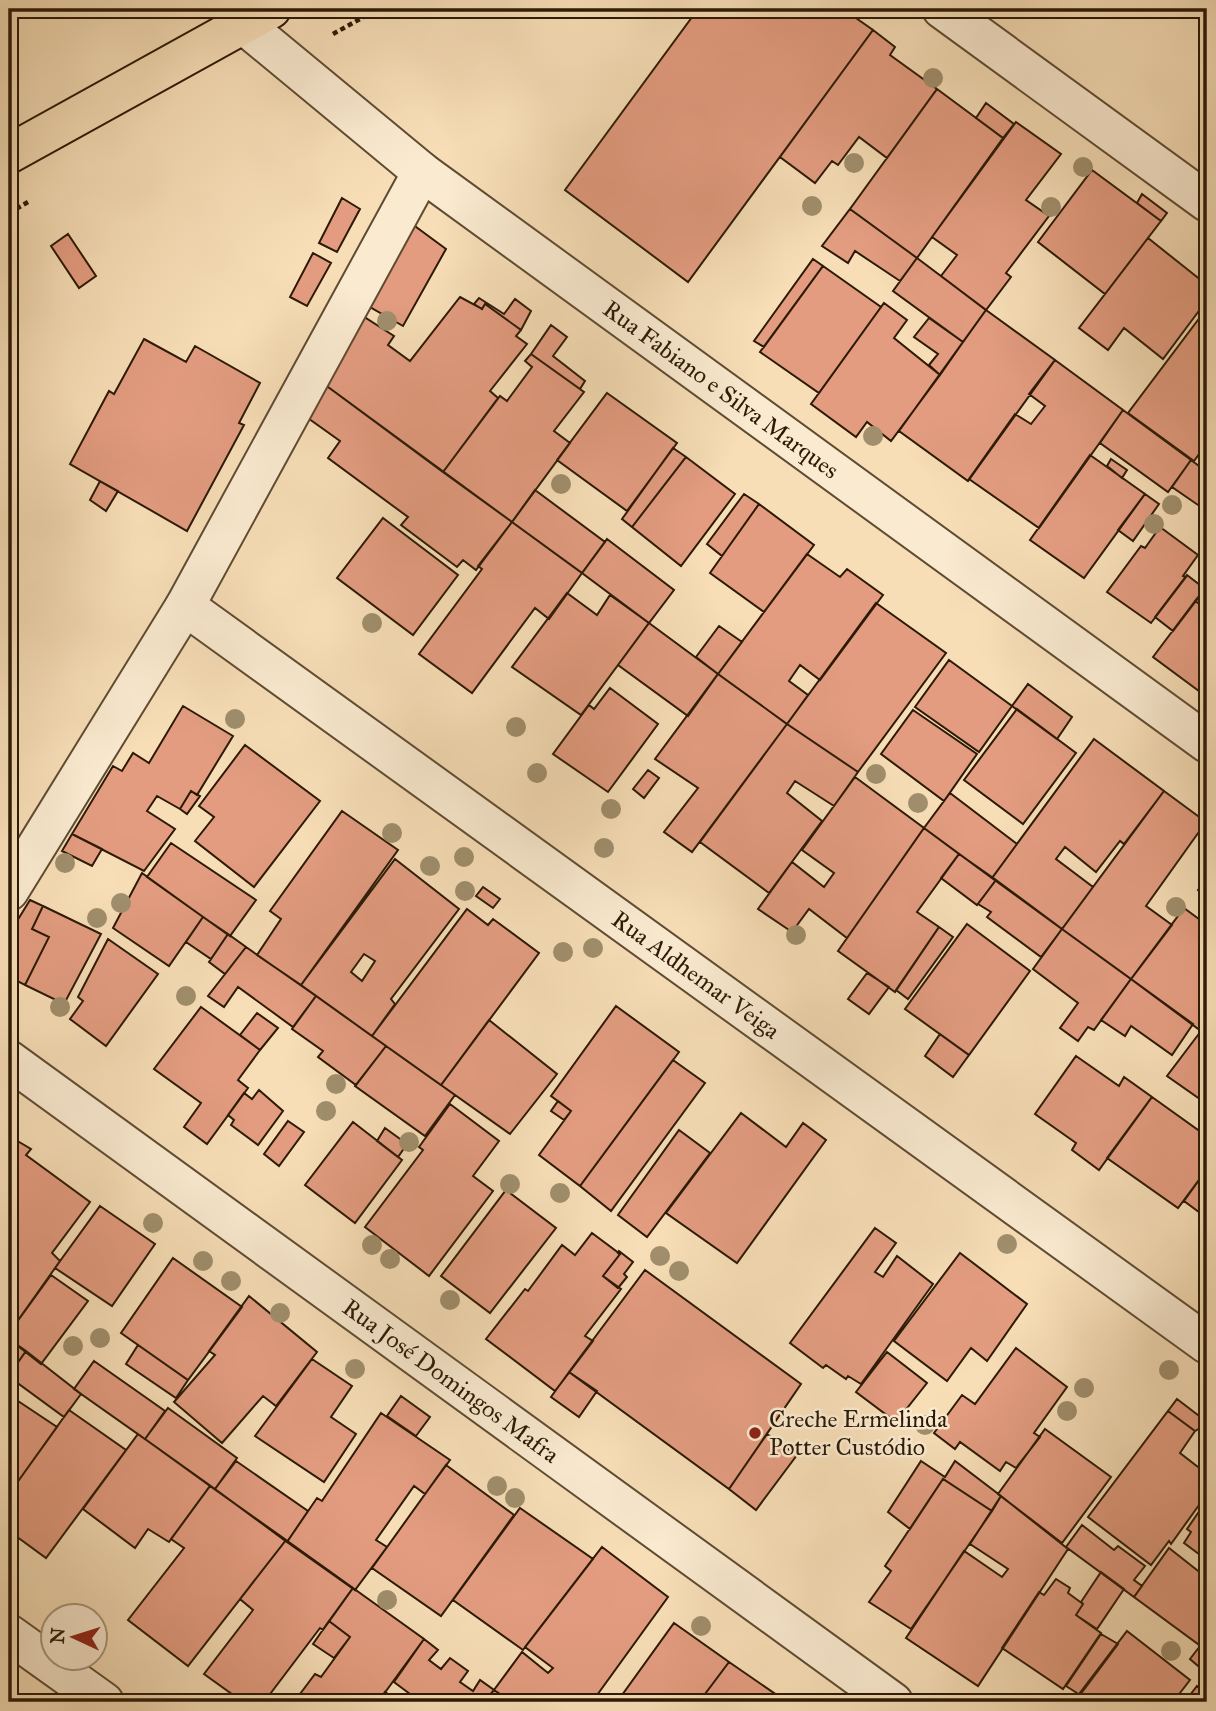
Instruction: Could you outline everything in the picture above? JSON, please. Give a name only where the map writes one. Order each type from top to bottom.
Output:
[{"type":"main road","points":[[9,154],[257,16]]},
{"type":"street","points":[[942,9],[1207,202]]},
{"type":"street","name":"Rua Fabiano e Silva Marques","points":[[257,16],[422,172],[1207,743]]},
{"type":"street","points":[[9,891],[185,606],[422,172]]},
{"type":"street","name":"Rua Aldhemar Veiga","points":[[185,606],[1207,1344]]},
{"type":"street","name":"Rua José Domingos Mafra","points":[[9,1060],[893,1702]]},
{"type":"street","points":[[9,1634],[104,1702]]},
{"type":"building","points":[[698,9],[843,9],[873,30],[688,282],[565,190]]},
{"type":"building","points":[[873,30],[895,47],[890,55],[937,89],[887,158],[859,137],[838,165],[832,161],[815,183],[780,157]]},
{"type":"building","points":[[937,89],[1003,138],[917,258],[850,209]]},
{"type":"building","points":[[986,103],[1014,124],[1003,138],[976,118]]},
{"type":"building","points":[[1016,122],[1061,154],[1026,200],[1049,216],[1006,273],[1011,277],[986,310],[941,276],[957,255],[932,237]]},
{"type":"building","points":[[1092,170],[1161,221],[1105,294],[1038,242]]},
{"type":"building","points":[[1142,194],[1167,213],[1161,221],[1137,203]]},
{"type":"building","points":[[342,198],[360,209],[337,252],[319,243]]},
{"type":"building","points":[[850,209],[917,258],[900,281],[855,251],[848,263],[822,246]]},
{"type":"building","points":[[408,221],[446,249],[403,326],[363,303]]},
{"type":"building","points":[[68,234],[96,276],[79,288],[51,246]]},
{"type":"building","points":[[1148,238],[1207,285],[1207,300],[1163,359],[1124,328],[1108,350],[1079,328]]},
{"type":"building","points":[[313,253],[331,263],[307,306],[290,297]]},
{"type":"building","points":[[917,258],[986,310],[963,342],[893,291]]},
{"type":"building","points":[[813,259],[823,266],[764,347],[754,341]]},
{"type":"building","points":[[823,266],[881,307],[819,393],[760,352]]},
{"type":"building","points":[[460,297],[482,309],[485,304],[521,330],[516,336],[527,344],[490,391],[498,398],[443,472],[324,384],[358,313],[394,336],[388,345],[410,361]]},
{"type":"building","points":[[479,298],[504,314],[515,299],[531,311],[521,330],[485,304],[482,309],[474,304]]},
{"type":"building","points":[[884,303],[907,320],[894,338],[940,375],[891,441],[867,422],[856,437],[811,404]]},
{"type":"building","points":[[1207,308],[1207,443],[1194,461],[1128,413]]},
{"type":"building","points":[[986,310],[1055,360],[968,481],[899,431]]},
{"type":"building","points":[[929,318],[963,342],[940,375],[929,365],[938,354],[914,337]]},
{"type":"building","points":[[551,325],[567,337],[553,356],[585,381],[580,389],[531,354]]},
{"type":"building","points":[[144,339],[186,362],[195,346],[260,383],[239,423],[244,425],[187,531],[70,464],[109,391],[114,394]]},
{"type":"building","points":[[531,354],[584,392],[554,431],[570,443],[512,522],[443,472],[500,396],[507,401],[532,367],[525,361]]},
{"type":"building","points":[[1055,360],[1123,410],[1039,528],[969,479],[1015,414],[1031,424],[1045,406],[1029,394]]},
{"type":"building","points":[[324,384],[512,522],[476,570],[463,560],[457,567],[401,525],[408,517],[328,458],[340,441],[305,416]]},
{"type":"building","points":[[607,393],[677,443],[627,511],[557,460]]},
{"type":"building","points":[[1123,410],[1191,460],[1168,492],[1100,443]]},
{"type":"building","points":[[673,448],[686,457],[632,527],[622,519]]},
{"type":"building","points":[[1090,455],[1145,494],[1084,578],[1030,540]]},
{"type":"building","points":[[686,457],[735,494],[681,566],[632,527]]},
{"type":"building","points":[[1111,459],[1127,470],[1122,478],[1107,466]]},
{"type":"building","points":[[1191,460],[1207,472],[1207,493],[1198,505],[1172,487]]},
{"type":"building","points":[[100,481],[118,491],[106,511],[90,500]]},
{"type":"building","points":[[535,490],[605,542],[582,573],[512,522]]},
{"type":"building","points":[[744,494],[759,504],[722,556],[707,544]]},
{"type":"building","points":[[1145,494],[1159,504],[1133,541],[1118,530]]},
{"type":"building","points":[[759,504],[814,545],[764,612],[710,573]]},
{"type":"building","points":[[383,518],[458,575],[413,635],[337,578]]},
{"type":"building","points":[[512,522],[582,573],[549,619],[535,608],[472,693],[419,654],[482,569],[478,566]]},
{"type":"building","points":[[1160,527],[1198,555],[1183,576],[1186,577],[1151,623],[1107,592],[1141,546],[1145,548]]},
{"type":"building","points":[[607,539],[674,590],[649,623],[582,573]]},
{"type":"building","points":[[807,554],[840,577],[847,569],[883,595],[820,680],[800,665],[789,681],[808,695],[787,724],[718,674]]},
{"type":"building","points":[[1187,575],[1205,589],[1173,631],[1155,617]]},
{"type":"building","points":[[1207,586],[1207,609],[1195,601]]},
{"type":"building","points":[[567,593],[597,615],[610,595],[649,623],[581,715],[512,667]]},
{"type":"building","points":[[1195,601],[1207,609],[1207,697],[1153,657]]},
{"type":"building","points":[[876,603],[946,653],[858,772],[787,724]]},
{"type":"building","points":[[649,623],[718,674],[688,716],[618,665]]},
{"type":"building","points":[[719,626],[742,642],[718,674],[696,657]]},
{"type":"building","points":[[949,660],[1012,706],[979,752],[915,707]]},
{"type":"building","points":[[718,674],[787,724],[692,852],[664,832],[698,788],[655,759]]},
{"type":"building","points":[[1028,684],[1072,717],[1057,739],[1012,706]]},
{"type":"building","points":[[610,688],[658,724],[608,792],[553,754],[589,705],[594,709]]},
{"type":"building","points":[[183,706],[233,736],[197,795],[191,791],[180,809],[157,796],[147,811],[175,829],[144,871],[72,834],[113,766],[122,771],[133,753],[149,763]]},
{"type":"building","points":[[1017,709],[1076,753],[1023,824],[964,780]]},
{"type":"building","points":[[913,710],[977,754],[944,801],[881,754]]},
{"type":"building","points":[[787,724],[858,772],[834,806],[795,781],[787,793],[822,821],[769,893],[700,842]]},
{"type":"building","points":[[1094,739],[1164,791],[1124,844],[1120,841],[1096,872],[1065,847],[1056,859],[1093,887],[1062,929],[992,878]]},
{"type":"building","points":[[245,745],[320,801],[254,887],[195,841],[214,817],[199,806]]},
{"type":"building","points":[[648,770],[659,778],[644,798],[633,789]]},
{"type":"building","points":[[855,777],[924,828],[847,938],[809,909],[792,932],[758,909],[792,862],[824,887],[834,873],[802,850]]},
{"type":"building","points":[[191,791],[200,796],[187,814],[180,809]]},
{"type":"building","points":[[1164,791],[1206,822],[1146,906],[1172,925],[1131,979],[1062,929]]},
{"type":"building","points":[[950,793],[1017,844],[992,878],[924,828]]},
{"type":"building","points":[[342,811],[398,850],[301,985],[257,955],[281,919],[270,911]]},
{"type":"building","points":[[924,828],[959,854],[917,912],[939,927],[895,992],[838,951]]},
{"type":"building","points":[[72,834],[102,849],[92,866],[62,851]]},
{"type":"building","points":[[171,843],[256,900],[230,936],[147,877]]},
{"type":"building","points":[[959,854],[996,880],[977,905],[941,878]]},
{"type":"building","points":[[395,859],[459,909],[391,999],[395,1004],[372,1036],[301,985]],"holes":[[[364,954],[375,961],[362,981],[351,972]]]},
{"type":"building","points":[[142,873],[203,917],[169,966],[113,928]]},
{"type":"building","points":[[1207,878],[1207,897],[1198,890]]},
{"type":"building","points":[[996,880],[1062,929],[1041,957],[987,917],[991,912],[978,904]]},
{"type":"building","points":[[483,887],[500,899],[493,908],[476,896]]},
{"type":"building","points":[[30,900],[43,906],[32,929],[49,937],[25,985],[9,977],[9,934]]},
{"type":"building","points":[[43,906],[101,934],[64,1004],[25,985],[49,937],[32,929]]},
{"type":"building","points":[[1184,908],[1207,925],[1207,1023],[1201,1031],[1131,979]]},
{"type":"building","points":[[467,909],[488,925],[493,919],[539,953],[441,1085],[372,1036]]},
{"type":"building","points":[[203,917],[228,934],[211,959],[186,942]]},
{"type":"building","points":[[967,924],[1030,971],[969,1055],[905,1009]]},
{"type":"building","points":[[939,927],[953,937],[908,999],[896,990]]},
{"type":"building","points":[[1062,929],[1131,979],[1094,1030],[1088,1027],[1078,1041],[1060,1028],[1078,1003],[1033,969]]},
{"type":"building","points":[[228,934],[246,947],[225,974],[209,962]]},
{"type":"building","points":[[108,939],[158,974],[106,1046],[70,1019],[83,1001],[78,997]]},
{"type":"building","points":[[246,947],[316,996],[293,1027],[238,987],[224,1007],[208,996]]},
{"type":"building","points":[[867,973],[889,987],[869,1014],[848,999]]},
{"type":"building","points":[[1131,979],[1193,1024],[1172,1055],[1131,1026],[1125,1036],[1101,1020]]},
{"type":"building","points":[[316,996],[386,1046],[356,1085],[318,1057],[323,1051],[292,1029]]},
{"type":"building","points":[[616,1006],[679,1052],[580,1186],[539,1155],[571,1111],[551,1096]]},
{"type":"building","points":[[201,1007],[260,1050],[238,1080],[248,1088],[207,1144],[184,1127],[201,1103],[154,1069]]},
{"type":"building","points":[[257,1013],[278,1028],[260,1050],[240,1035]]},
{"type":"building","points":[[489,1020],[557,1074],[510,1134],[441,1085]]},
{"type":"building","points":[[1201,1031],[1207,1035],[1207,1104],[1167,1076]]},
{"type":"building","points":[[940,1034],[969,1055],[953,1077],[925,1056]]},
{"type":"building","points":[[386,1046],[455,1095],[425,1136],[355,1086]]},
{"type":"building","points":[[1076,1056],[1119,1086],[1124,1077],[1152,1097],[1099,1170],[1072,1150],[1076,1143],[1035,1114]]},
{"type":"building","points":[[673,1060],[705,1083],[611,1211],[580,1186]]},
{"type":"building","points":[[259,1090],[283,1111],[258,1145],[231,1125],[234,1120],[228,1115],[244,1093],[252,1099]]},
{"type":"building","points":[[1152,1097],[1201,1132],[1207,1124],[1207,1169],[1178,1208],[1107,1158]]},
{"type":"building","points":[[558,1101],[571,1111],[564,1120],[551,1111]]},
{"type":"building","points":[[450,1104],[499,1141],[473,1176],[493,1191],[429,1276],[365,1227],[423,1150],[419,1147]]},
{"type":"building","points":[[741,1113],[786,1147],[803,1123],[826,1140],[737,1263],[666,1213]]},
{"type":"building","points":[[288,1121],[304,1132],[279,1166],[264,1154]]},
{"type":"building","points":[[353,1122],[402,1160],[355,1223],[305,1185]]},
{"type":"building","points":[[385,1128],[407,1144],[398,1157],[377,1141]]},
{"type":"building","points":[[679,1130],[710,1153],[647,1237],[618,1215]]},
{"type":"building","points":[[9,1136],[31,1149],[26,1155],[90,1202],[52,1253],[60,1261],[9,1333]]},
{"type":"building","points":[[1207,1169],[1207,1218],[1184,1201]]},
{"type":"building","points":[[506,1190],[556,1228],[490,1313],[441,1276]]},
{"type":"building","points":[[100,1206],[155,1244],[112,1306],[55,1268]]},
{"type":"building","points":[[875,1228],[896,1243],[875,1272],[883,1277],[897,1256],[933,1284],[861,1384],[848,1376],[846,1379],[826,1365],[823,1368],[790,1343]]},
{"type":"building","points":[[592,1233],[620,1254],[603,1276],[621,1289],[585,1336],[593,1341],[555,1391],[486,1339],[525,1289],[528,1291],[562,1245],[575,1255]]},
{"type":"building","points":[[619,1251],[633,1262],[624,1274],[627,1277],[618,1288],[603,1276],[620,1254]]},
{"type":"building","points":[[960,1253],[1027,1304],[987,1361],[971,1348],[947,1381],[894,1341]]},
{"type":"building","points":[[173,1258],[242,1307],[188,1380],[121,1333]]},
{"type":"building","points":[[645,1270],[801,1384],[729,1489],[569,1372]]},
{"type":"building","points":[[51,1275],[88,1301],[41,1364],[9,1339],[9,1333]]},
{"type":"building","points":[[249,1296],[317,1352],[276,1406],[263,1396],[222,1443],[174,1402],[215,1355],[209,1351]]},
{"type":"building","points":[[9,1339],[26,1351],[9,1375]]},
{"type":"building","points":[[138,1345],[188,1380],[176,1398],[126,1364]]},
{"type":"building","points":[[1016,1348],[1067,1387],[1034,1433],[1040,1437],[1016,1468],[1006,1462],[1000,1471],[960,1442],[955,1449],[934,1433],[962,1395],[975,1404]]},
{"type":"building","points":[[26,1351],[81,1394],[64,1417],[16,1382],[9,1391],[9,1375]]},
{"type":"building","points":[[887,1352],[927,1383],[896,1422],[856,1392]]},
{"type":"building","points":[[312,1359],[352,1386],[331,1417],[356,1434],[324,1482],[255,1436]]},
{"type":"building","points":[[94,1361],[165,1411],[145,1439],[74,1389]]},
{"type":"building","points":[[569,1372],[597,1391],[579,1417],[551,1397]]},
{"type":"building","points":[[9,1395],[57,1427],[9,1494]]},
{"type":"building","points":[[401,1396],[430,1417],[416,1436],[387,1416]]},
{"type":"building","points":[[1177,1399],[1207,1424],[1195,1431],[1168,1411]]},
{"type":"building","points":[[168,1408],[237,1458],[215,1489],[145,1439]]},
{"type":"building","points":[[69,1410],[126,1450],[46,1558],[9,1531],[9,1494]]},
{"type":"building","points":[[1168,1411],[1195,1431],[1180,1453],[1207,1474],[1207,1494],[1171,1544],[1169,1541],[1151,1565],[1088,1517]]},
{"type":"building","points":[[381,1413],[450,1460],[425,1494],[414,1486],[376,1540],[387,1547],[355,1590],[287,1542],[317,1498],[322,1501]]},
{"type":"building","points":[[1045,1429],[1111,1477],[1062,1543],[998,1494]]},
{"type":"building","points":[[138,1434],[210,1486],[169,1542],[148,1529],[135,1548],[83,1509]]},
{"type":"building","points":[[767,1434],[797,1455],[756,1510],[729,1489]]},
{"type":"building","points":[[236,1461],[308,1511],[287,1542],[215,1489]]},
{"type":"building","points":[[921,1461],[945,1477],[955,1461],[1001,1496],[992,1511],[943,1479],[910,1529],[888,1512]]},
{"type":"building","points":[[446,1465],[514,1515],[441,1616],[372,1568]]},
{"type":"building","points":[[943,1479],[992,1511],[911,1629],[869,1602],[891,1571],[885,1566]]},
{"type":"building","points":[[210,1486],[286,1540],[188,1666],[128,1620],[184,1548],[171,1539]]},
{"type":"building","points":[[1001,1496],[1068,1549],[978,1686],[906,1638],[964,1551],[1002,1577],[1008,1569],[970,1544]]},
{"type":"building","points":[[1207,1500],[1207,1560],[1184,1543],[1191,1532],[1187,1529]]},
{"type":"building","points":[[520,1508],[593,1559],[523,1650],[453,1600]]},
{"type":"building","points":[[1082,1525],[1114,1550],[1118,1546],[1145,1566],[1134,1580],[1142,1586],[1134,1597],[1066,1547]]},
{"type":"building","points":[[286,1540],[353,1588],[323,1630],[320,1628],[264,1702],[243,1702],[204,1674],[253,1610],[240,1599]]},
{"type":"building","points":[[602,1547],[668,1597],[592,1702],[512,1702],[494,1690],[522,1652],[548,1673],[553,1668],[525,1647]]},
{"type":"building","points":[[1169,1548],[1207,1578],[1207,1640],[1202,1647],[1134,1597]]},
{"type":"building","points":[[1101,1572],[1124,1589],[1097,1629],[1076,1615],[1083,1604],[1081,1602]]},
{"type":"building","points":[[1056,1579],[1070,1588],[1068,1593],[1083,1604],[1076,1615],[1101,1633],[1063,1689],[1002,1648],[1039,1592],[1044,1595]]},
{"type":"building","points":[[353,1588],[424,1639],[378,1702],[294,1702],[315,1674],[321,1677],[350,1637],[329,1621]]},
{"type":"building","points":[[329,1621],[350,1637],[334,1658],[313,1644]]},
{"type":"building","points":[[674,1623],[729,1662],[699,1702],[617,1702]]},
{"type":"building","points":[[1127,1631],[1190,1680],[1173,1702],[1073,1702]]},
{"type":"building","points":[[1101,1634],[1118,1644],[1080,1695],[1066,1686]]},
{"type":"building","points":[[424,1639],[438,1650],[429,1660],[441,1669],[450,1658],[468,1671],[460,1682],[473,1691],[480,1680],[494,1690],[484,1702],[399,1702],[414,1697],[394,1682]]},
{"type":"building","points":[[1200,1646],[1207,1651],[1205,1672],[1190,1659]]},
{"type":"building","points":[[729,1662],[787,1702],[699,1702]]},
{"type":"building","points":[[1197,1686],[1207,1694],[1207,1702],[1192,1702],[1187,1699]]},
{"type":"building","points":[[494,1690],[512,1702],[484,1702]]},
{"type":"building","points":[[385,1692],[399,1702],[378,1702]]},
{"type":"place","name":"Creche Ermelinda Potter Custódio","points":[[755,1433]]}]
